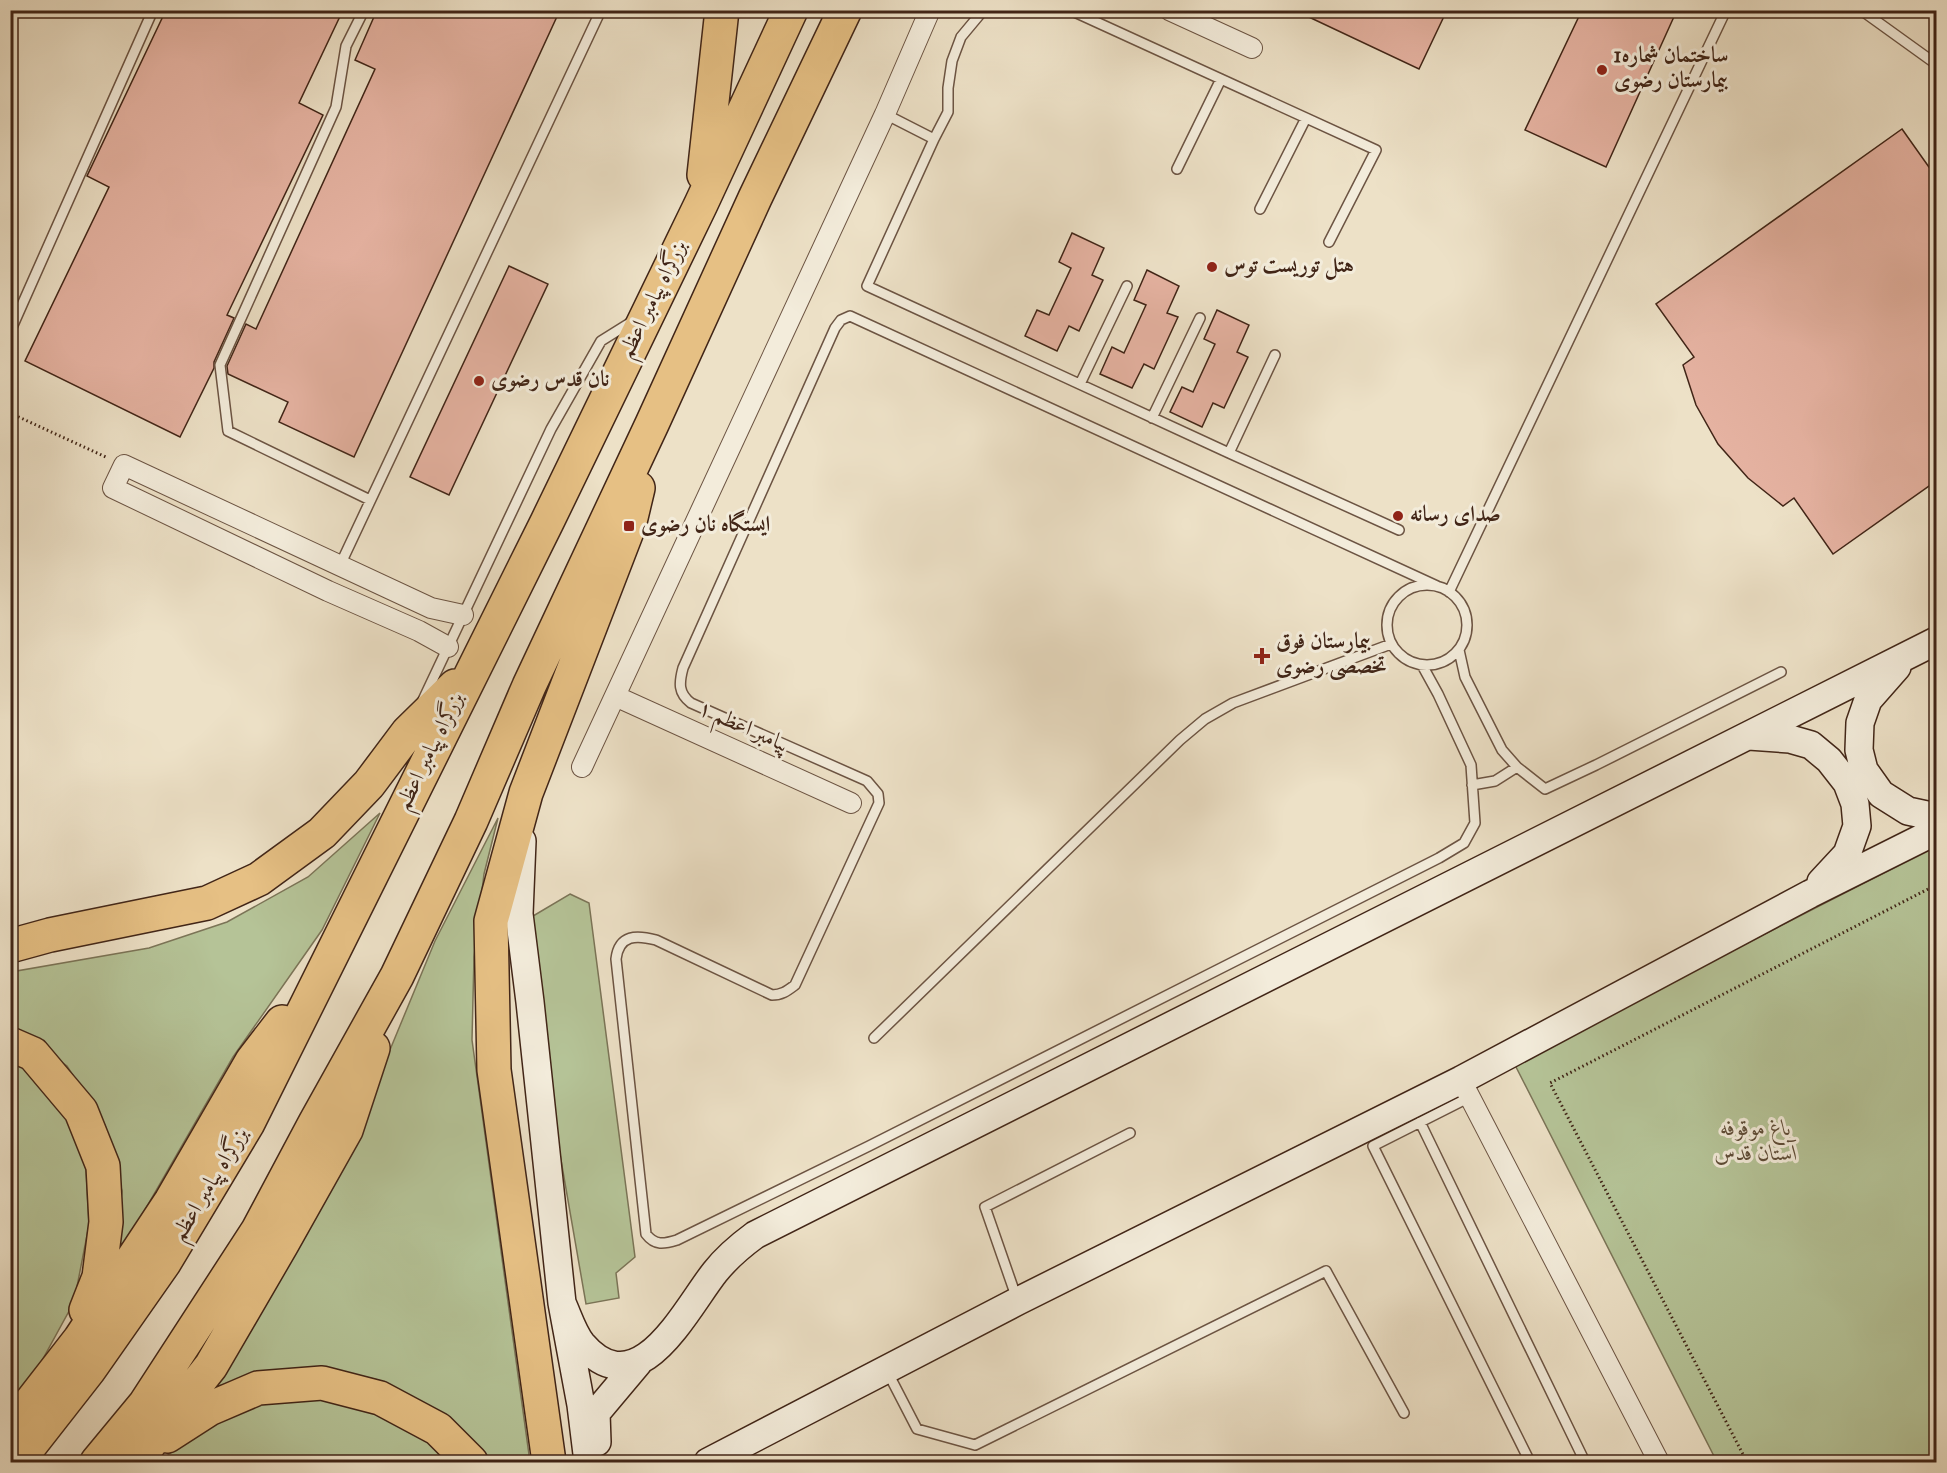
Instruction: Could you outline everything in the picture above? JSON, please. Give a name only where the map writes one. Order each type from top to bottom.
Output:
[{"type":"highway","name":"بزرگراه پیامبر اعظم","points":[[17,1462],[89,1370],[164,1263],[248,1123],[547,522],[701,204],[791,10]]},
{"type":"highway","points":[[97,1462],[145,1404],[258,1230],[397,976],[471,821],[529,686],[755,198],[845,10]]},
{"type":"highway","points":[[701,204],[719,15]]},
{"type":"highway","points":[[549,1462],[494,1070],[491,921],[526,793],[629,526],[652,424]]},
{"type":"highway","points":[[10,946],[50,935],[207,903],[259,879],[322,833],[369,784],[408,732],[474,666]]},
{"type":"highway","points":[[10,937],[50,935]]},
{"type":"highway","points":[[10,1429],[66,1359],[171,1201],[252,1061],[324,969]]},
{"type":"highway","points":[[140,1456],[211,1366],[346,1130],[397,976]]},
{"type":"highway","points":[[10,1044],[33,1054],[81,1111],[103,1166],[106,1222],[99,1277],[66,1359]]},
{"type":"highway","points":[[140,1456],[209,1409],[258,1388],[322,1383],[380,1398],[438,1429],[471,1462]]},
{"type":"street","points":[[582,767],[885,114],[930,10]]},
{"type":"street","points":[[1169,10],[1252,48]]},
{"type":"street","points":[[448,647],[419,631],[328,591],[112,488],[124,465],[341,563],[430,608],[463,615]]},
{"type":"street","points":[[328,591],[341,563]]},
{"type":"street","points":[[602,1462],[598,1456],[595,1434],[596,1413],[638,1363],[661,1345],[731,1252],[755,1235],[1936,641]]},
{"type":"street","points":[[1905,657],[1868,700],[1860,723],[1859,750],[1864,770],[1881,794],[1908,811],[1936,817]]},
{"type":"street","name":"پیامبر اعظم ۱","points":[[615,696],[851,803]]},
{"type":"street","points":[[1748,736],[1790,739],[1811,745],[1829,760],[1847,783],[1855,804],[1857,826],[1847,854],[1810,894]]},
{"type":"street","points":[[526,793],[520,862],[519,914],[561,1303],[581,1406],[588,1462]]},
{"type":"street","points":[[708,1462],[1018,1301],[1465,1088],[1810,894],[1936,831]]},
{"type":"street","points":[[1465,1088],[1659,1462]]},
{"type":"street","points":[[561,1303],[581,1343],[599,1358],[615,1366],[638,1363]]},
{"type":"lane","points":[[10,332],[153,10]]},
{"type":"lane","points":[[364,10],[346,46],[336,107],[220,366],[228,431],[370,500]]},
{"type":"lane","points":[[341,563],[601,10]]},
{"type":"lane","points":[[986,10],[961,38],[952,61],[948,88],[948,112],[867,286],[1399,530]]},
{"type":"lane","points":[[1070,10],[1376,150],[1329,242]]},
{"type":"lane","points":[[1449,592],[1726,10]]},
{"type":"lane","points":[[1861,10],[1936,64]]},
{"type":"lane","points":[[1177,169],[1221,79]]},
{"type":"lane","points":[[885,114],[934,139]]},
{"type":"lane","points":[[1260,209],[1306,118]]},
{"type":"lane","points":[[1080,384],[1127,286]]},
{"type":"lane","points":[[408,732],[551,429],[601,341],[650,310]]},
{"type":"lane","points":[[1422,665],[1471,765],[1474,823],[1464,843],[1439,858],[869,1146],[677,1240],[662,1244],[651,1240],[646,1234],[617,971],[617,951],[623,942],[639,936],[656,940],[772,995],[786,992],[795,985],[879,803],[878,794],[867,781],[691,703],[680,690],[680,680],[688,657],[835,328],[842,320],[850,316],[1437,586],[1449,592],[1465,612],[1466,632],[1459,650],[1449,659],[1436,665],[1410,662],[1391,644],[1387,631],[1387,618],[1391,605],[1411,588],[1424,585],[1437,586]]},
{"type":"lane","points":[[1152,418],[1200,318]]},
{"type":"lane","points":[[1229,453],[1275,355]]},
{"type":"lane","points":[[874,1038],[1180,740],[1205,719],[1233,703],[1391,644]]},
{"type":"lane","points":[[1459,650],[1465,677],[1502,750],[1517,767],[1545,789],[1780,672]]},
{"type":"lane","points":[[1472,785],[1495,781],[1517,767]]},
{"type":"lane","points":[[1465,1088],[1420,1122],[1372,1146],[1530,1462]]},
{"type":"lane","points":[[1420,1122],[1586,1462]]},
{"type":"lane","points":[[1018,1301],[985,1207],[1130,1133]]},
{"type":"lane","points":[[886,1370],[917,1429],[975,1445],[1326,1271],[1404,1413]]},
{"type":"path","points":[[10,413],[124,465]]},
{"type":"path","points":[[1746,1462],[1550,1083],[1936,885]]},
{"type":"green space","points":[[380,813],[322,930],[233,1057],[112,1267],[122,1191],[105,1125],[67,1066],[11,1027],[11,972],[149,948],[227,922],[308,877]]},
{"type":"green space","points":[[498,818],[484,874],[474,957],[472,1040],[530,1462],[486,1462],[423,1402],[378,1380],[326,1368],[260,1372],[207,1390],[344,1161],[435,941]]},
{"type":"green space","name":"باغ موقوفه آستان قدس","points":[[1936,846],[1936,1462],[1717,1462],[1514,1063]]},
{"type":"green space","points":[[570,894],[589,903],[635,1257],[616,1273],[619,1298],[586,1304],[553,1114],[528,919]]},
{"type":"green space","points":[[11,1062],[27,1070],[70,1123],[86,1169],[89,1225],[74,1302],[28,1386],[11,1406]]},
{"type":"green space","points":[[276,1397],[330,1399],[370,1408],[414,1430],[451,1462],[159,1462],[217,1417]]},
{"type":"building","points":[[166,10],[343,10],[299,103],[323,115],[227,315],[234,318],[214,362],[214,368],[180,437],[25,361],[109,187],[87,176]]},
{"type":"building","points":[[377,10],[560,10],[354,457],[279,422],[288,402],[228,374],[227,366],[246,324],[256,329],[375,69],[355,60]]},
{"type":"building","points":[[1294,10],[1447,10],[1419,69]]},
{"type":"building","name":"ساختمان شماره1 بیمارستان رضوی","points":[[1582,10],[1677,10],[1606,167],[1525,130]]},
{"type":"building","points":[[1902,129],[1936,177],[1936,481],[1833,554],[1794,498],[1783,506],[1748,478],[1718,444],[1696,405],[1683,365],[1694,357],[1656,304]]},
{"type":"building","points":[[1072,233],[1104,248],[1092,275],[1103,280],[1079,331],[1069,326],[1057,351],[1025,336],[1037,310],[1049,315],[1071,268],[1059,262]]},
{"type":"building","name":"نان قدس رضوی","points":[[509,266],[548,284],[449,495],[410,477]]},
{"type":"building","points":[[1147,270],[1179,286],[1167,313],[1178,317],[1154,369],[1144,364],[1132,388],[1100,374],[1112,347],[1124,353],[1146,305],[1134,300]]},
{"type":"building","points":[[1217,310],[1249,325],[1237,352],[1248,357],[1224,408],[1213,403],[1202,427],[1170,412],[1182,387],[1193,392],[1215,344],[1204,339]]},
{"type":"place","name":"ساختمان شماره1 بیمارستان رضوی","points":[[1602,70]]},
{"type":"place","name":"هتل توریست توس","points":[[1212,267]]},
{"type":"place","name":"نان قدس رضوی","points":[[479,381]]},
{"type":"place","name":"صدای رسانه","points":[[1398,516]]},
{"type":"place","name":"ایستگاه نان رضوی","points":[[629,526]]},
{"type":"place","name":"بیمارستان فوق تخصصی رضوی","points":[[1262,656]]}]
